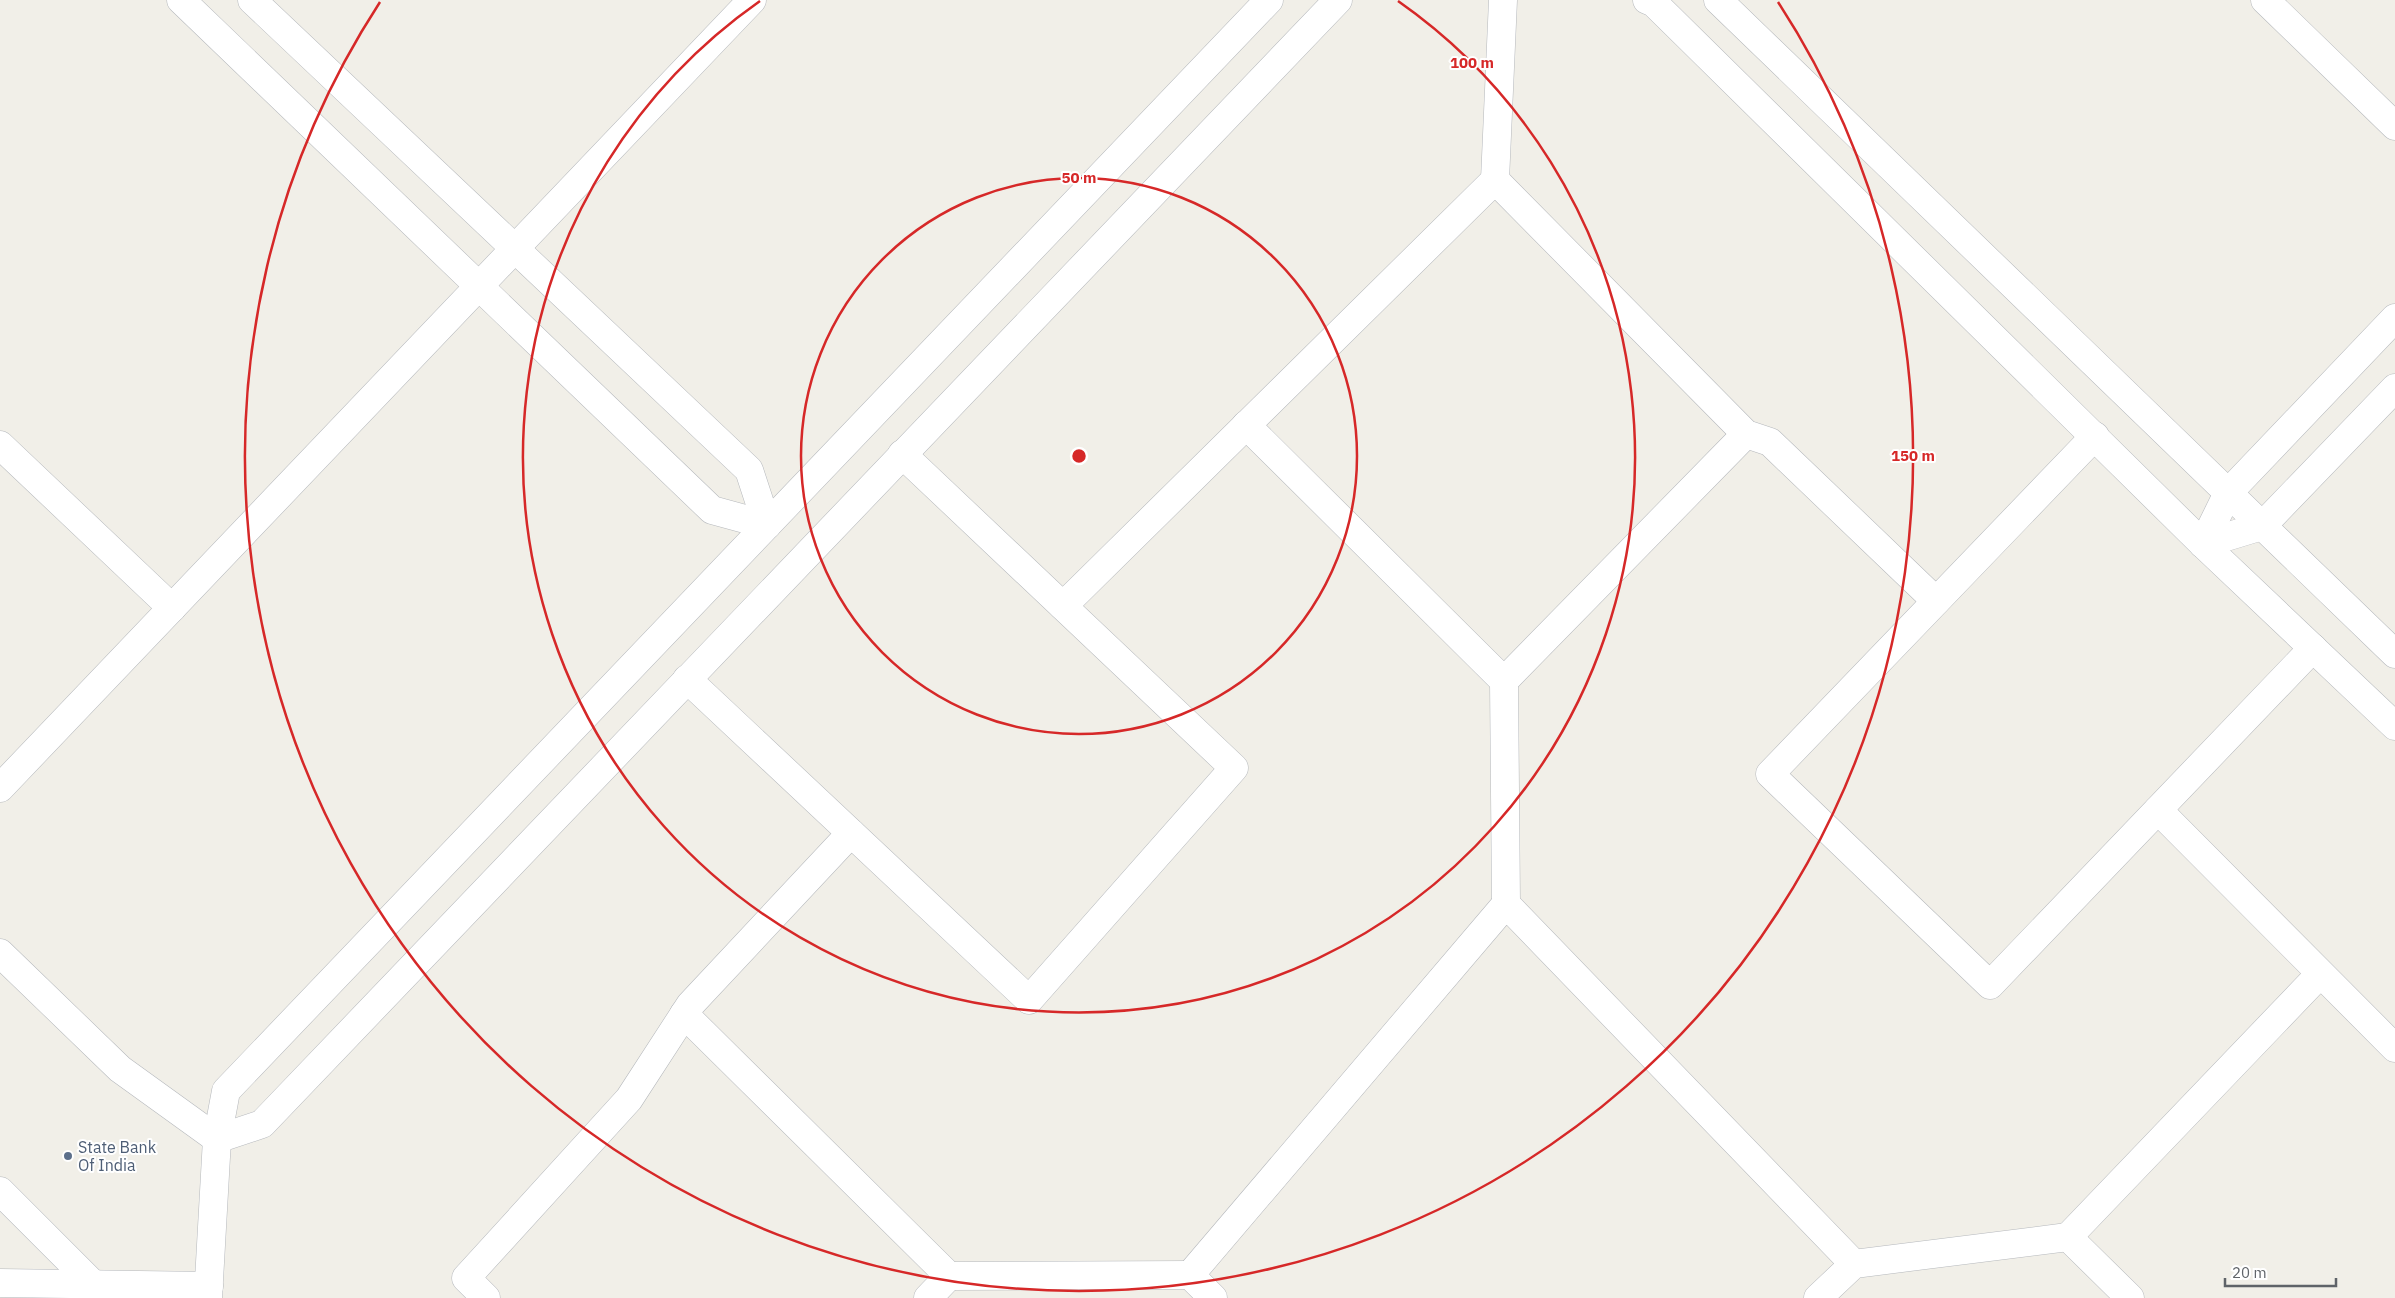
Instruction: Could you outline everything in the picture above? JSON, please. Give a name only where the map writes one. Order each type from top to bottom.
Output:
[{"type":"street","points":[[181,0],[712,510],[767,525]]},
{"type":"street","points":[[252,0],[749,470],[767,525]]},
{"type":"street","points":[[0,788],[752,0]]},
{"type":"street","points":[[0,1283],[93,1284],[208,1292],[216,1139],[226,1091],[1269,0]]},
{"type":"street","points":[[216,1139],[262,1124],[1338,0]]},
{"type":"street","points":[[1063,606],[1495,180],[1503,0]]},
{"type":"street","points":[[1647,0],[1668,17],[2203,544],[2395,726]]},
{"type":"street","points":[[1718,0],[2395,654]]},
{"type":"street","points":[[2265,0],[2395,126]]},
{"type":"street","points":[[1495,180],[1746,434],[1770,442],[1936,601]]},
{"type":"street","points":[[2203,544],[2228,493],[2395,318]]},
{"type":"street","points":[[2203,544],[2262,526],[2395,388]]},
{"type":"street","points":[[1190,1275],[1506,904],[1504,681],[1246,425]]},
{"type":"street","points":[[1504,681],[1746,434]]},
{"type":"street","points":[[2094,436],[1770,774],[1990,985],[2313,648]]},
{"type":"street","points":[[0,445],[172,608]]},
{"type":"street","points":[[687,679],[1029,1000],[1234,768],[902,454]]},
{"type":"street","points":[[2158,810],[2395,1048]]},
{"type":"street","points":[[486,1298],[466,1278],[629,1099],[690,1005],[851,833]]},
{"type":"street","points":[[1506,904],[1854,1264]]},
{"type":"street","points":[[0,953],[120,1068],[216,1139]]},
{"type":"street","points":[[1818,1298],[1854,1264],[2068,1237],[2320,974]]},
{"type":"street","points":[[684,1014],[949,1276],[1190,1275],[1213,1298]]},
{"type":"street","points":[[0,1191],[93,1284]]},
{"type":"street","points":[[2068,1237],[2130,1298]]},
{"type":"street","points":[[928,1298],[949,1276]]},
{"type":"place","name":"State Bank Of India","points":[[68,1156]]}]
